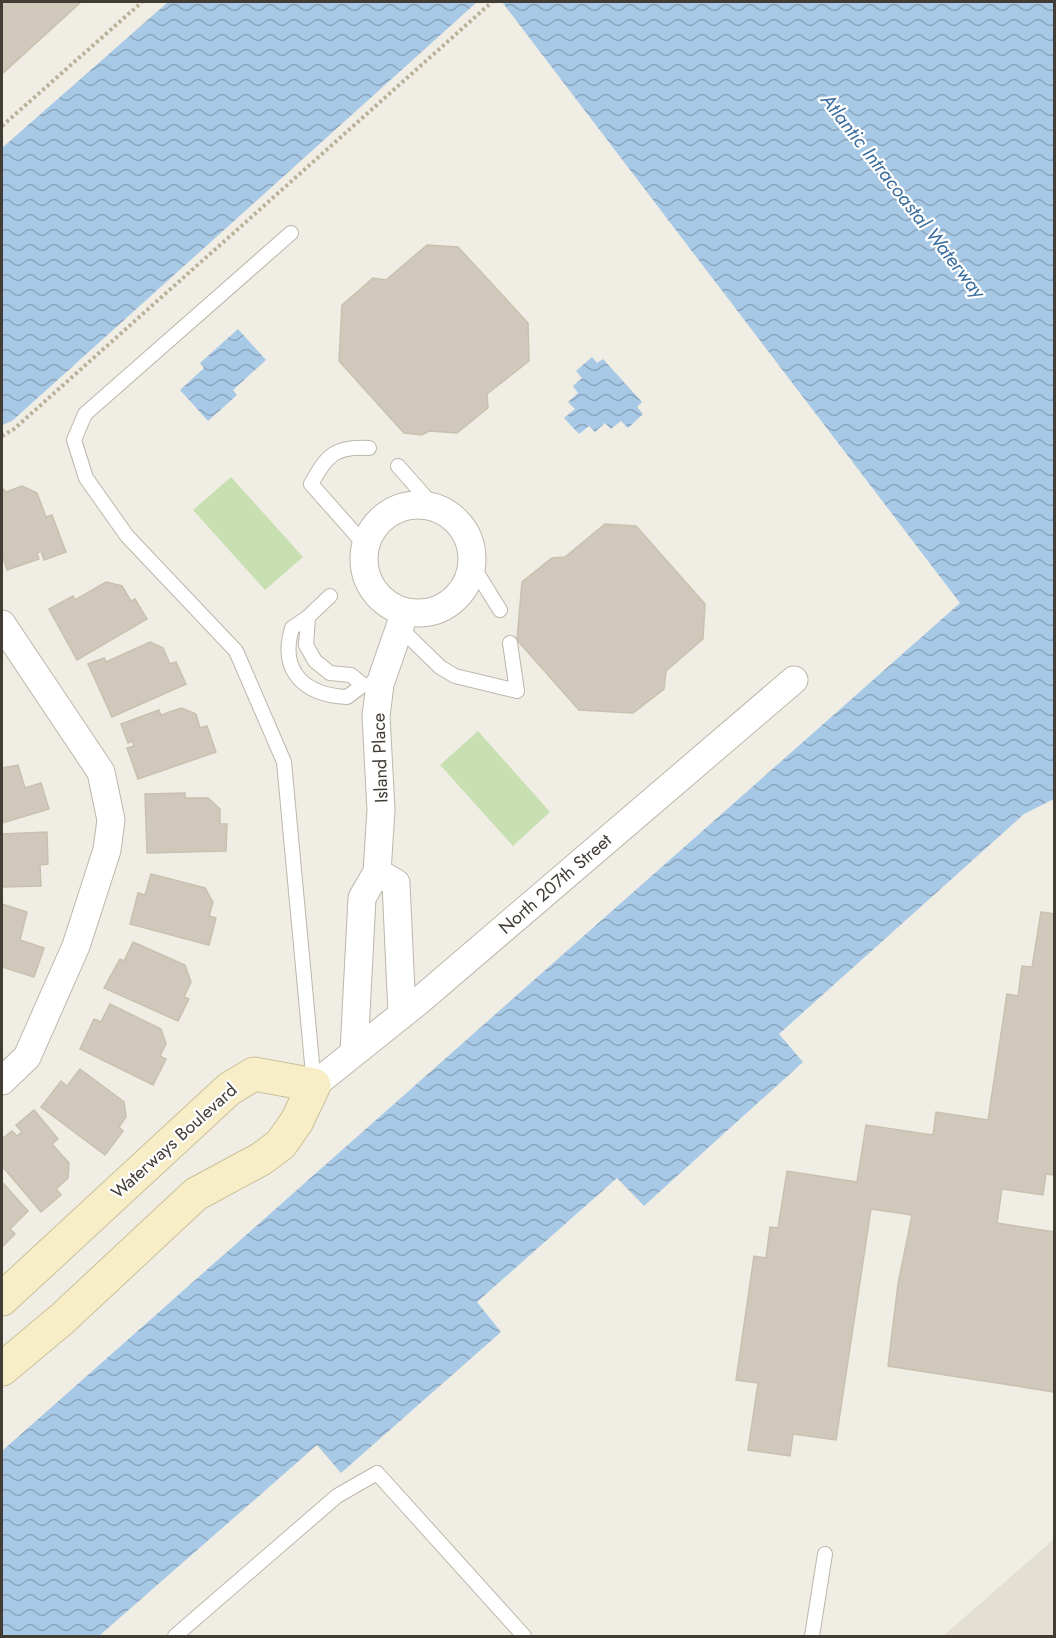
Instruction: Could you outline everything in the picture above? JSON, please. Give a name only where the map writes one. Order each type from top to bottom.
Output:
[{"type":"street","points":[[417,505],[435,507],[451,516],[463,530],[471,547],[471,565],[466,582],[456,598],[432,611],[403,620],[376,594],[367,579],[364,562],[365,545],[373,529],[385,516],[400,508],[417,505]]},
{"type":"street","name":"Island Place","points":[[354,1052],[362,898],[377,872],[381,810],[372,684],[403,620]]},
{"type":"street","points":[[2,623],[100,772],[111,820],[107,850],[76,945],[27,1057],[2,1081]]},
{"type":"street","name":"North 207th Street","points":[[314,1085],[402,1014],[794,680]]},
{"type":"street","points":[[377,872],[396,883],[402,1014]]},
{"type":"street","name":"Waterways Boulevard","points":[[2,1299],[229,1089],[254,1074],[314,1085]]},
{"type":"street","points":[[2,1369],[62,1319],[196,1194],[261,1159],[281,1144],[297,1121],[314,1085]]},
{"type":"lane","points":[[291,233],[86,414],[74,440],[86,478],[127,536],[236,651],[284,762],[314,1085]]},
{"type":"lane","points":[[365,545],[311,483],[324,460],[346,447],[369,448]]},
{"type":"lane","points":[[398,466],[435,507]]},
{"type":"lane","points":[[471,565],[500,610]]},
{"type":"lane","points":[[330,596],[308,617],[292,628],[286,646],[289,665],[301,680],[326,696],[346,697],[372,684]]},
{"type":"lane","points":[[308,617],[306,645],[315,661],[330,674],[351,675],[372,684]]},
{"type":"lane","points":[[403,620],[440,667],[455,676],[517,691],[510,643]]},
{"type":"lane","points":[[175,1636],[337,1496],[377,1473],[524,1636]]},
{"type":"lane","points":[[812,1636],[825,1554]]},
{"type":"path","points":[[2,126],[142,2]]},
{"type":"path","points":[[2,436],[14,429],[492,2]]},
{"type":"shaded area","points":[[1054,1539],[1054,1636],[943,1636]]},
{"type":"green space","points":[[231,477],[303,557],[265,590],[193,510]]},
{"type":"green space","points":[[478,731],[550,812],[513,846],[440,765]]},
{"type":"water","points":[[168,2],[477,2],[12,421],[2,425],[2,148]]},
{"type":"water","name":"Atlantic Intracoastal Waterway","points":[[502,2],[1054,2],[1054,799],[1024,814],[779,1034],[803,1062],[644,1206],[617,1178],[477,1302],[501,1332],[341,1473],[317,1445],[99,1636],[2,1636],[2,1451],[960,603]]},
{"type":"water","points":[[238,329],[266,360],[233,390],[237,395],[208,421],[180,390],[204,368],[200,363]]},
{"type":"water","points":[[592,357],[597,363],[603,359],[642,402],[637,407],[643,414],[628,428],[621,421],[611,429],[605,423],[595,432],[589,426],[579,434],[564,418],[575,409],[568,402],[578,393],[573,386],[582,378],[576,371]]},
{"type":"building","points":[[2,2],[81,2],[2,74]]},
{"type":"building","points":[[427,245],[458,247],[528,323],[529,361],[487,394],[488,408],[457,433],[429,431],[422,435],[404,433],[339,361],[342,305],[373,278],[386,280]]},
{"type":"building","points":[[22,486],[37,493],[46,517],[52,515],[66,552],[44,560],[41,551],[37,553],[39,559],[7,570],[2,554],[2,488],[6,492]]},
{"type":"building","points":[[605,524],[636,526],[705,604],[703,639],[666,671],[664,689],[633,713],[579,710],[517,640],[522,582],[552,558],[565,557]]},
{"type":"building","points":[[106,582],[122,586],[131,601],[135,599],[147,619],[77,660],[49,609],[73,596],[75,600]]},
{"type":"building","points":[[150,642],[163,648],[170,664],[176,662],[186,684],[112,717],[88,664],[104,658],[106,662]]},
{"type":"building","points":[[181,708],[196,714],[200,728],[207,726],[216,752],[138,779],[127,748],[134,746],[132,741],[128,743],[121,724],[159,710],[161,715]]},
{"type":"building","points":[[18,765],[25,788],[41,783],[49,809],[2,823],[2,768]]},
{"type":"building","points":[[185,793],[185,798],[208,798],[220,809],[220,824],[227,824],[226,851],[147,853],[145,794]]},
{"type":"building","points":[[47,832],[48,864],[40,865],[41,886],[2,887],[2,834]]},
{"type":"building","points":[[151,874],[205,888],[213,902],[209,916],[216,918],[209,945],[130,924],[138,893],[145,895]]},
{"type":"building","points":[[2,904],[27,912],[20,940],[44,948],[34,977],[2,967]]},
{"type":"building","points":[[1041,912],[1054,914],[1054,1175],[1046,1174],[1043,1195],[1002,1189],[997,1223],[1054,1232],[1054,1392],[888,1366],[898,1284],[912,1215],[871,1209],[836,1440],[793,1434],[790,1456],[748,1450],[758,1383],[736,1380],[754,1256],[766,1258],[770,1227],[778,1228],[787,1171],[857,1182],[866,1125],[933,1135],[936,1112],[988,1120],[1007,994],[1018,996],[1022,966],[1032,967]]},
{"type":"building","points":[[133,942],[185,965],[191,982],[184,997],[189,999],[178,1021],[104,988],[120,959],[124,961]]},
{"type":"building","points":[[110,1004],[161,1029],[166,1044],[160,1056],[166,1059],[153,1085],[80,1049],[94,1019],[101,1022]]},
{"type":"building","points":[[80,1069],[124,1102],[126,1117],[119,1127],[123,1131],[105,1155],[41,1107],[61,1081],[67,1086]]},
{"type":"building","points":[[34,1110],[58,1139],[52,1144],[69,1163],[68,1178],[56,1189],[61,1195],[41,1212],[2,1166],[2,1139],[12,1131],[17,1136],[22,1132],[16,1125]]},
{"type":"building","points":[[2,1182],[28,1211],[10,1229],[15,1234],[2,1247]]}]
